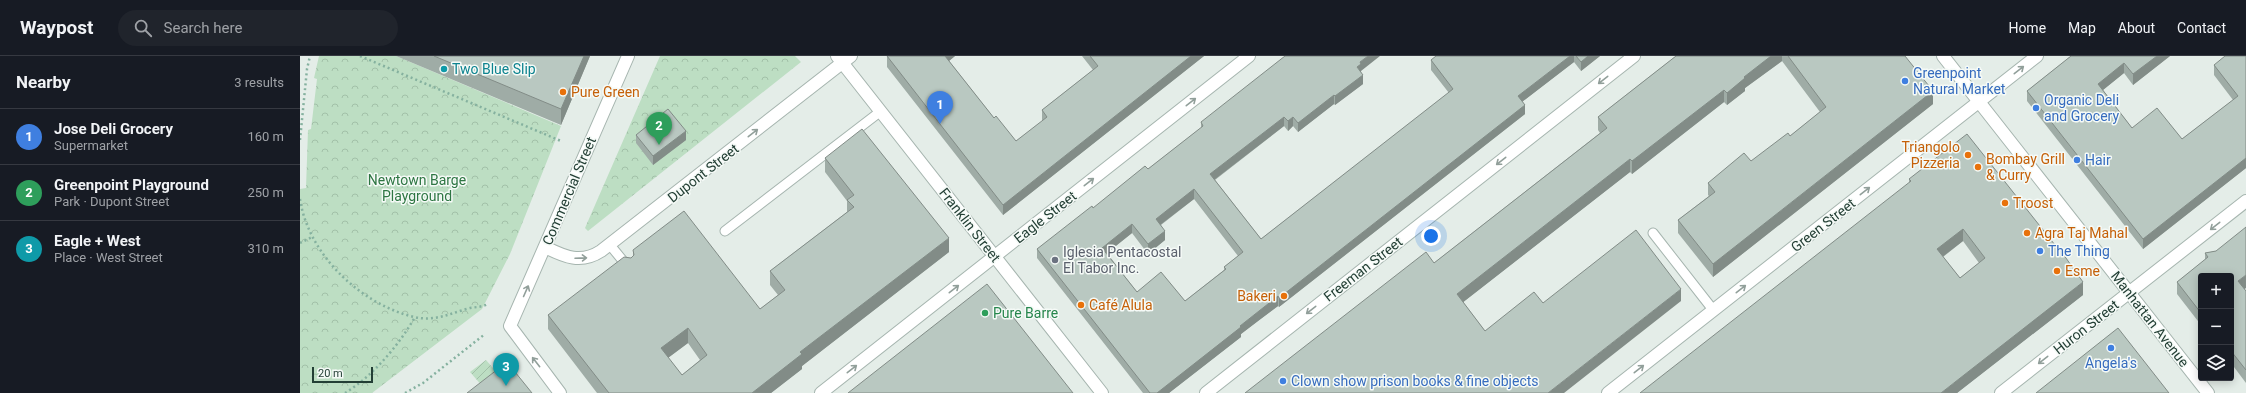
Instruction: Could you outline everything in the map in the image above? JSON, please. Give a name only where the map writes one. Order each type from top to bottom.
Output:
[{"type":"street","name":"Commercial Street","points":[[560,393],[510,326],[628,56]]},
{"type":"street","name":"Eagle Street","points":[[821,393],[1250,56]]},
{"type":"street","name":"Freeman Street","points":[[1206,393],[1634,56]]},
{"type":"street","name":"Manhattan Avenue","points":[[1943,56],[2208,393]]},
{"type":"street","name":"Green Street","points":[[1608,393],[2037,56]]},
{"type":"street","name":"Dupont Street","points":[[545,247],[565,256],[581,259],[595,255],[610,245],[844,58]]},
{"type":"street","name":"Franklin Street","points":[[844,58],[881,111],[1102,393]]},
{"type":"street","name":"Huron Street","points":[[2001,393],[2246,202]]},
{"type":"lane","points":[[725,231],[881,111]]},
{"type":"lane","points":[[1653,233],[1714,311]]},
{"type":"lane","points":[[610,245],[628,268]]},
{"type":"path","points":[[300,140],[307,69],[310,56]]},
{"type":"path","points":[[360,56],[561,141]]},
{"type":"path","points":[[300,199],[302,211],[312,237],[331,266],[353,286],[374,300],[415,317],[446,317],[488,304]]},
{"type":"path","points":[[300,243],[312,237]]},
{"type":"path","points":[[345,393],[371,372],[406,334],[415,317]]},
{"type":"path","points":[[406,393],[422,383],[485,334]]},
{"type":"green space","name":"Newtown Barge Playground","points":[[319,56],[396,56],[561,126],[510,254],[482,309],[372,393],[300,393],[300,189],[306,188],[308,130],[311,129],[317,79],[314,78]]},
{"type":"green space","points":[[660,56],[795,56],[801,62],[588,231],[585,228]]},
{"type":"green space","points":[[486,360],[499,375],[483,387],[470,372]]},
{"type":"building","points":[[434,56],[584,56],[561,109]]},
{"type":"building","points":[[887,56],[945,56],[994,118],[996,116],[1016,141],[1047,117],[1042,110],[1098,66],[1090,56],[1191,56],[1003,205]]},
{"type":"building","points":[[1285,56],[1368,56],[1360,62],[1361,64],[1357,67],[1363,75],[1335,96],[1334,95],[1298,123],[1293,117],[1288,121],[1284,117],[1210,174],[1261,239],[1453,89],[1431,60],[1436,56],[1570,56],[1518,96],[1525,105],[1279,298],[1278,296],[1157,393],[1150,393],[1037,249],[1092,206],[1093,208],[1145,166],[1148,169],[1203,126],[1201,122]],"holes":[[[1194,189],[1243,252],[1224,267],[1226,269],[1185,301],[1161,272],[1137,292],[1102,248],[1132,224],[1148,244],[1165,231],[1156,219]]]},
{"type":"building","points":[[1576,56],[1588,56],[1581,62]]},
{"type":"building","points":[[1676,56],[1771,56],[1744,77],[1745,78],[1727,93],[1724,90],[1632,161],[1630,159],[1457,294],[1485,331],[1534,292],[1543,303],[1636,230],[1681,289],[1548,393],[1245,393],[1426,252],[1434,263],[1607,128],[1598,117]]},
{"type":"building","points":[[1788,56],[1905,56],[1933,91],[1713,264],[1678,220],[1715,192],[1708,183],[1744,153],[1751,161],[1788,133],[1790,136],[1826,107]]},
{"type":"building","points":[[2071,56],[2157,56],[2133,74],[2124,63],[2098,84],[2132,128],[2157,108],[2182,139],[2238,96],[2214,65],[2225,56],[2246,56],[2246,158],[2143,239],[2027,91]]},
{"type":"building","points":[[668,109],[686,131],[653,156],[636,135]]},
{"type":"building","points":[[862,129],[949,238],[800,352],[802,354],[752,393],[609,393],[548,315],[624,257],[631,258],[634,255],[633,250],[684,211],[760,309],[785,290],[770,271],[854,207],[847,200],[854,195],[825,158]],"holes":[[[688,328],[707,355],[682,375],[661,348]]]},
{"type":"building","points":[[1967,134],[2055,245],[2056,244],[2083,282],[1941,393],[1640,393],[1911,181],[1909,179]],"holes":[[[1963,229],[1985,258],[1960,278],[1937,249]]]},
{"type":"building","points":[[2246,227],[2246,275],[2238,281],[2246,291],[2246,370],[2234,355],[2234,273],[2198,273],[2198,309],[2177,282],[2208,257],[2205,253],[2216,251]]},
{"type":"building","points":[[987,284],[1073,393],[848,393]]},
{"type":"building","points":[[2118,328],[2169,393],[2036,393]]},
{"type":"building","points":[[507,362],[532,393],[467,393]]},
{"type":"place","name":"Two Blue Slip","points":[[444,69]]},
{"type":"place","name":"Greenpoint Natural Market","points":[[1905,81]]},
{"type":"place","name":"Pure Green","points":[[563,92]]},
{"type":"place","name":"Organic Deli and Grocery","points":[[2036,108]]},
{"type":"place","name":"Jose Deli Grocery","points":[[940,124]]},
{"type":"place","name":"Greenpoint Playground","points":[[659,145]]},
{"type":"place","name":"Triangolo Pizzeria","points":[[1968,155]]},
{"type":"place","name":"Hair","points":[[2077,160]]},
{"type":"place","name":"Bombay Grill & Curry","points":[[1978,167]]},
{"type":"place","name":"Troost","points":[[2005,203]]},
{"type":"place","name":"Agra Taj Mahal","points":[[2027,233]]},
{"type":"place","name":"The Thing","points":[[2040,251]]},
{"type":"place","name":"Iglesia Pentacostal El Tabor Inc.","points":[[1055,260]]},
{"type":"place","name":"Esme","points":[[2057,271]]},
{"type":"place","name":"Bakeri","points":[[1284,296]]},
{"type":"place","name":"Café Alula","points":[[1081,305]]},
{"type":"place","name":"Pure Barre","points":[[985,313]]},
{"type":"place","name":"Angela's","points":[[2111,348]]},
{"type":"place","name":"Clown show prison books & fine objects","points":[[1283,381]]},
{"type":"place","name":"Eagle + West","points":[[506,386]]}]
